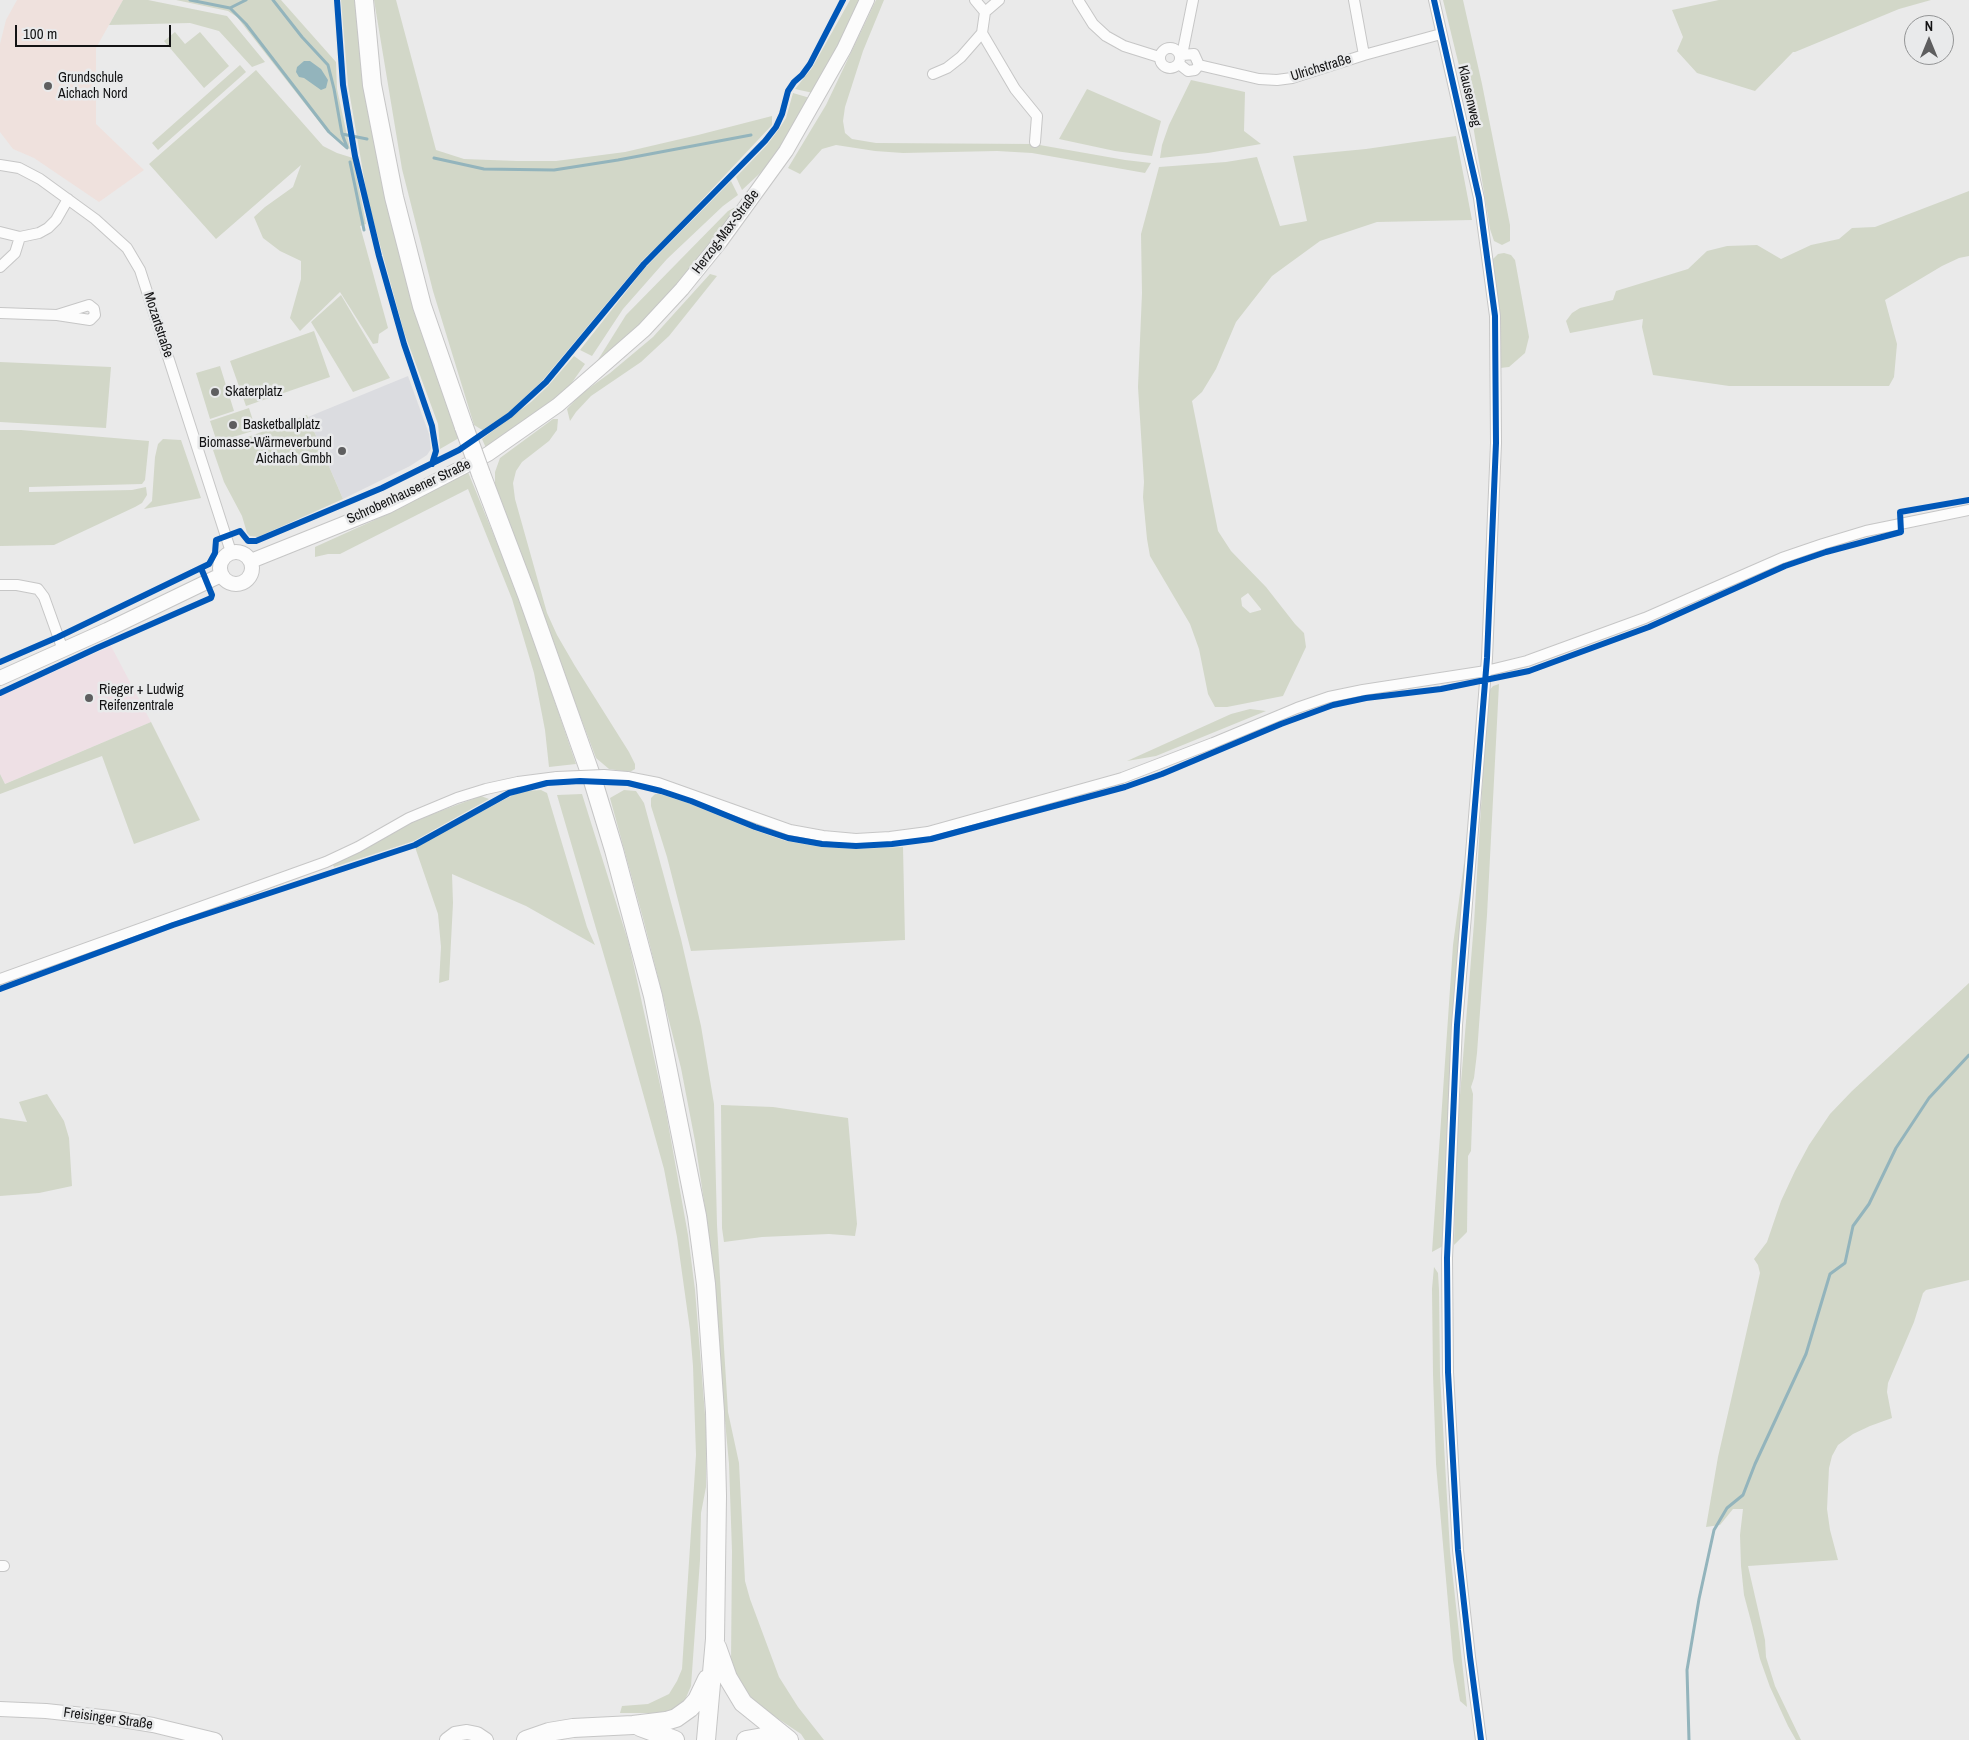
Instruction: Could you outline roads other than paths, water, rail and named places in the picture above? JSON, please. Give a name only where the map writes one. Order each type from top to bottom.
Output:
[{"type":"highway","points":[[364,0],[372,85],[394,197],[422,306],[593,781],[637,933],[669,1070],[697,1216],[706,1284],[715,1412],[717,1496],[715,1639],[706,1740]]},
{"type":"highway","points":[[715,1639],[728,1678],[736,1694],[752,1711],[789,1740]]},
{"type":"highway","points":[[516,1740],[526,1740],[549,1732],[573,1728],[633,1725],[666,1721],[684,1713],[697,1700],[712,1667]]},
{"type":"highway","points":[[633,1725],[655,1731],[675,1740]]},
{"type":"highway","points":[[746,1740],[763,1737],[775,1740]]},
{"type":"main road","name":"Herzog-Max-Straße","points":[[533,423],[578,389],[644,330],[682,289],[720,242],[786,151],[844,49],[867,0]]},
{"type":"main road","name":"Schrobenhausener Straße","points":[[251,561],[388,506],[488,454],[533,423]]},
{"type":"main road","points":[[231,552],[243,553],[251,561],[252,573],[244,583],[235,585],[221,575],[221,561],[224,556],[231,552]]},
{"type":"main road","points":[[0,678],[107,630],[221,575]]},
{"type":"main road","name":"Freisinger Straße","points":[[0,1709],[46,1711],[111,1718],[153,1725],[215,1740]]},
{"type":"main road","points":[[447,1740],[455,1734],[467,1732],[477,1734],[486,1740]]},
{"type":"street","points":[[975,0],[985,12]]},
{"type":"street","points":[[933,74],[948,68],[961,57],[982,33],[985,12],[999,0]]},
{"type":"street","name":"Ulrichstraße","points":[[1078,0],[1093,24],[1106,36],[1124,46],[1160,56]]},
{"type":"street","points":[[1180,60],[1193,0]]},
{"type":"street","points":[[1354,0],[1364,55]]},
{"type":"street","name":"Klausenweg","points":[[1434,0],[1479,198],[1495,316],[1496,443],[1486,671],[1457,1025],[1447,1258],[1448,1372],[1458,1550],[1470,1657],[1482,1740]]},
{"type":"street","points":[[982,33],[1015,89],[1037,116],[1035,142]]},
{"type":"street","name":"Ulrichstraße","points":[[1200,65],[1195,70],[1188,72],[1180,60],[1176,48],[1164,48],[1160,56],[1162,63],[1167,68],[1174,69],[1180,60],[1194,54],[1200,65],[1259,79],[1277,80],[1292,78],[1364,55],[1442,34]]},
{"type":"street","name":"Mozartstraße","points":[[0,165],[19,168],[40,179],[113,234],[127,248],[140,270],[231,552]]},
{"type":"street","points":[[0,232],[20,237],[34,235],[48,228],[56,220],[68,199]]},
{"type":"street","points":[[0,267],[15,253],[20,237]]},
{"type":"street","points":[[0,313],[57,315]]},
{"type":"street","points":[[0,979],[326,862],[358,848],[409,818],[457,798],[486,789],[557,776],[604,775],[627,777],[658,783],[691,793],[790,830],[831,837],[856,838],[890,837],[928,832],[1122,778],[1329,697],[1362,690],[1486,671],[1527,661],[1645,618],[1782,558],[1883,527],[1969,510]]},
{"type":"street","points":[[0,585],[17,585],[38,589],[44,597],[63,650]]},
{"type":"water","points":[[304,61],[310,61],[321,69],[328,80],[326,88],[321,90],[304,78],[299,77],[296,72],[297,67]]},
{"type":"waterway","points":[[190,0],[230,8],[246,0]]},
{"type":"waterway","points":[[273,0],[302,37],[328,65],[342,134],[347,147]]},
{"type":"waterway","points":[[230,8],[246,24],[329,132],[347,148]]},
{"type":"waterway","points":[[342,134],[367,139]]},
{"type":"waterway","points":[[434,158],[484,169],[554,170],[751,135]]},
{"type":"waterway","points":[[350,162],[364,230]]},
{"type":"waterway","points":[[1689,1740],[1687,1670],[1699,1599],[1714,1530],[1727,1508],[1743,1495],[1755,1464],[1806,1354],[1830,1274],[1845,1263],[1853,1226],[1869,1204],[1896,1148],[1929,1098],[1969,1055]]},
{"type":"place","name":"Grundschule Aichach Nord","points":[[48,86]]},
{"type":"place","name":"Skaterplatz","points":[[215,392]]},
{"type":"place","name":"Basketballplatz","points":[[233,425]]},
{"type":"place","name":"Biomasse-Wärmeverbund Aichach Gmbh","points":[[342,451]]},
{"type":"place","name":"Rieger + Ludwig Reifenzentrale","points":[[89,698]]}]
